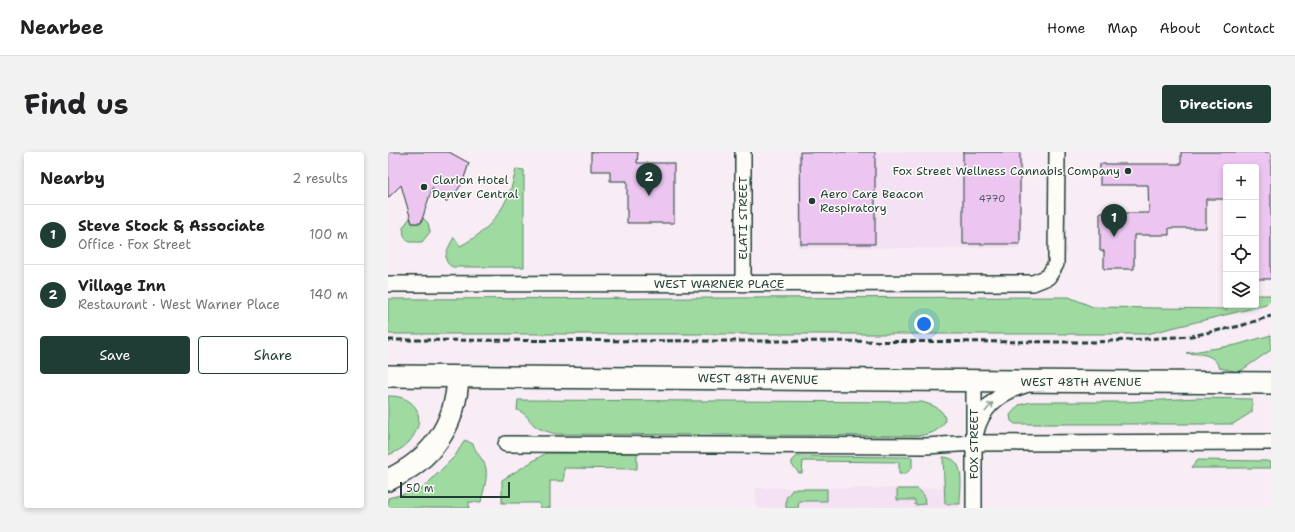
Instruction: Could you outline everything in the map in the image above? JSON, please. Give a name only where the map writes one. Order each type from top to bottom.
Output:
[{"type":"street","name":"ELATI STREET","points":[[743,152],[743,284]]},
{"type":"street","name":"WEST WARNER PLACE","points":[[388,284],[1033,283],[1048,277],[1056,264],[1057,152]]},
{"type":"street","name":"WEST 48TH AVENUE","points":[[388,376],[1271,383]]},
{"type":"street","points":[[388,480],[417,463],[438,441],[452,413],[456,398],[458,377]]},
{"type":"street","name":"FOX STREET","points":[[974,381],[974,508]]},
{"type":"street","points":[[974,442],[981,418],[995,400],[1013,388],[1036,382]]},
{"type":"street","points":[[506,444],[926,446],[974,442],[1271,442]]},
{"type":"shaded area","points":[[798,152],[1022,152],[1021,248],[798,248]]},
{"type":"shaded area","points":[[756,488],[959,488],[959,508],[756,508]]},
{"type":"green space","points":[[516,169],[524,170],[524,267],[453,267],[447,261],[446,254],[454,237],[460,246],[471,240],[490,224],[504,205],[513,182]]},
{"type":"green space","points":[[410,218],[412,223],[421,223],[423,218],[428,223],[430,232],[422,242],[409,242],[404,236],[403,227]]},
{"type":"green space","points":[[1259,295],[1271,295],[1271,300],[1266,305],[1259,307]]},
{"type":"green space","points":[[1069,297],[1093,307],[1254,308],[1147,334],[388,334],[388,299]]},
{"type":"green space","points":[[1271,335],[1271,350],[1239,372],[1220,368],[1213,359],[1206,355],[1186,353],[1236,345]]},
{"type":"green space","points":[[388,396],[398,397],[413,404],[417,410],[419,418],[415,434],[409,442],[400,450],[388,455]]},
{"type":"green space","points":[[1197,398],[1252,399],[1252,412],[1233,424],[1015,424],[1011,421],[1010,415],[1019,405],[1031,402],[1127,402]]},
{"type":"green space","points":[[518,400],[922,402],[937,408],[943,413],[945,421],[940,428],[933,432],[916,436],[556,434],[536,427],[525,414],[517,410]]},
{"type":"green space","points":[[465,440],[473,444],[485,465],[485,484],[481,502],[469,502],[469,508],[388,508],[388,498],[420,490],[425,486],[455,456]]},
{"type":"green space","points":[[546,453],[637,453],[637,469],[564,468],[564,481],[550,481],[550,508],[540,508],[539,503],[502,503],[502,480]]},
{"type":"green space","points":[[797,456],[912,457],[912,468],[905,474],[899,474],[899,462],[803,461],[802,473],[799,473],[792,465],[792,461]]},
{"type":"green space","points":[[943,457],[956,462],[959,468],[961,481],[960,504],[945,504]]},
{"type":"green space","points":[[1198,460],[1267,461],[1271,462],[1271,468],[1191,468]]},
{"type":"green space","points":[[793,489],[827,489],[827,501],[799,501],[798,508],[786,508],[786,498]]},
{"type":"green space","points":[[897,489],[918,489],[924,495],[925,504],[915,505],[915,500],[897,500]]},
{"type":"building","name":"Clarion Hotel Denver Central","points":[[388,152],[449,152],[469,163],[462,184],[455,193],[446,202],[432,188],[421,223],[412,223],[401,185],[388,198]]},
{"type":"building","points":[[591,152],[638,152],[637,163],[674,163],[674,223],[627,223],[627,181],[610,181],[610,171],[591,171]]},
{"type":"building","points":[[800,152],[875,152],[875,244],[801,244]]},
{"type":"building","points":[[963,152],[1020,152],[1020,244],[963,244]]},
{"type":"building","points":[[1181,152],[1271,152],[1271,279],[1259,279],[1259,164],[1223,164],[1223,199],[1206,199],[1206,228],[1169,228],[1169,235],[1134,235],[1134,269],[1104,269],[1104,251],[1100,251],[1100,213],[1149,213],[1148,185],[1100,185],[1100,164],[1181,164]]},
{"type":"railway","points":[[388,340],[1096,342],[1191,336],[1240,326],[1271,316]]},
{"type":"place","name":"Fox Street Wellness Cannabis Company","points":[[1128,171]]},
{"type":"place","name":"Clarion Hotel Denver Central","points":[[424,187]]},
{"type":"place","name":"Village Inn","points":[[649,196]]},
{"type":"place","name":"Aero Care Beacon Respiratory","points":[[812,201]]},
{"type":"place","name":"Steve Stock & Associate","points":[[1114,237]]}]
